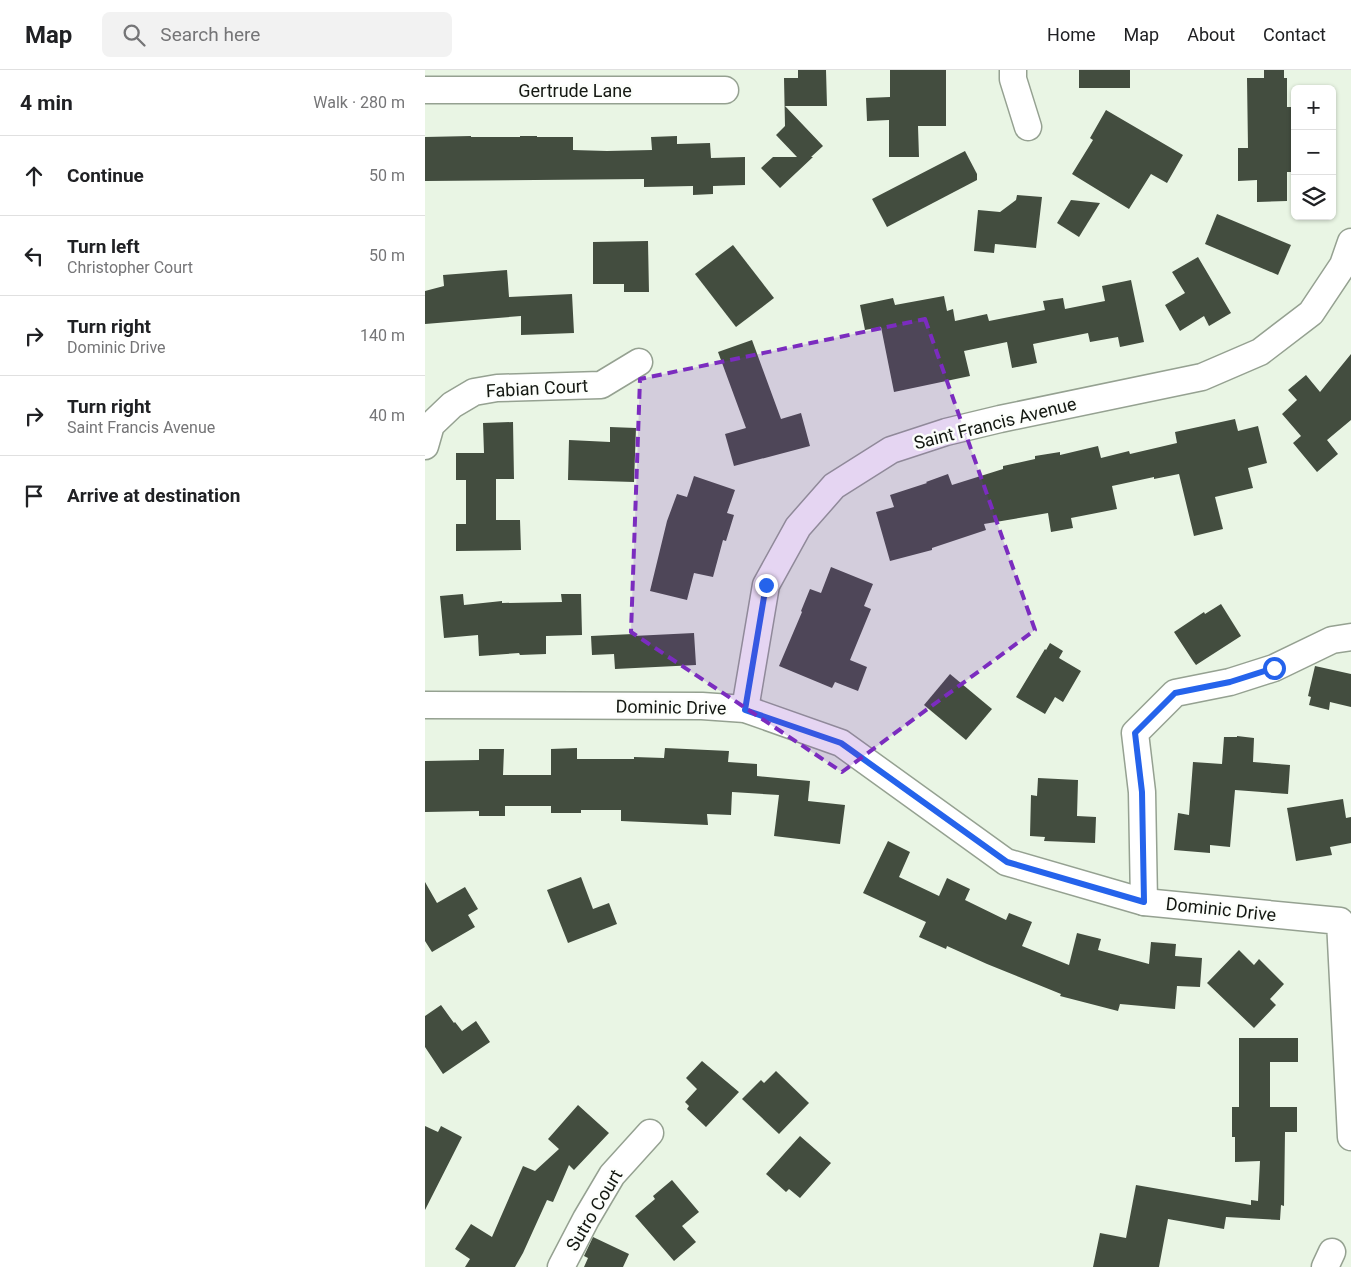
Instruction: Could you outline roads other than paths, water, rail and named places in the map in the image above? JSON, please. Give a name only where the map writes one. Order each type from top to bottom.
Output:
[{"type":"street","points":[[1013,70],[1013,79],[1028,127]]},
{"type":"street","name":"Gertrude Lane","points":[[425,90],[725,90]]},
{"type":"street","name":"Saint Francis Avenue","points":[[745,710],[766,585],[798,527],[834,486],[891,450],[946,432],[1202,377],[1260,352],[1311,313],[1343,265],[1351,242]]},
{"type":"street","name":"Fabian Court","points":[[425,446],[431,425],[452,405],[474,392],[497,388],[601,385],[639,362]]},
{"type":"street","points":[[1144,902],[1142,792],[1135,733],[1175,693],[1230,682],[1274,668],[1332,640],[1351,637]]},
{"type":"street","name":"Dominic Drive","points":[[425,705],[702,706],[745,710],[841,743],[1007,862],[1144,902],[1340,921],[1351,1137]]},
{"type":"street","name":"Sutro Court","points":[[561,1267],[612,1175],[650,1133]]}]
